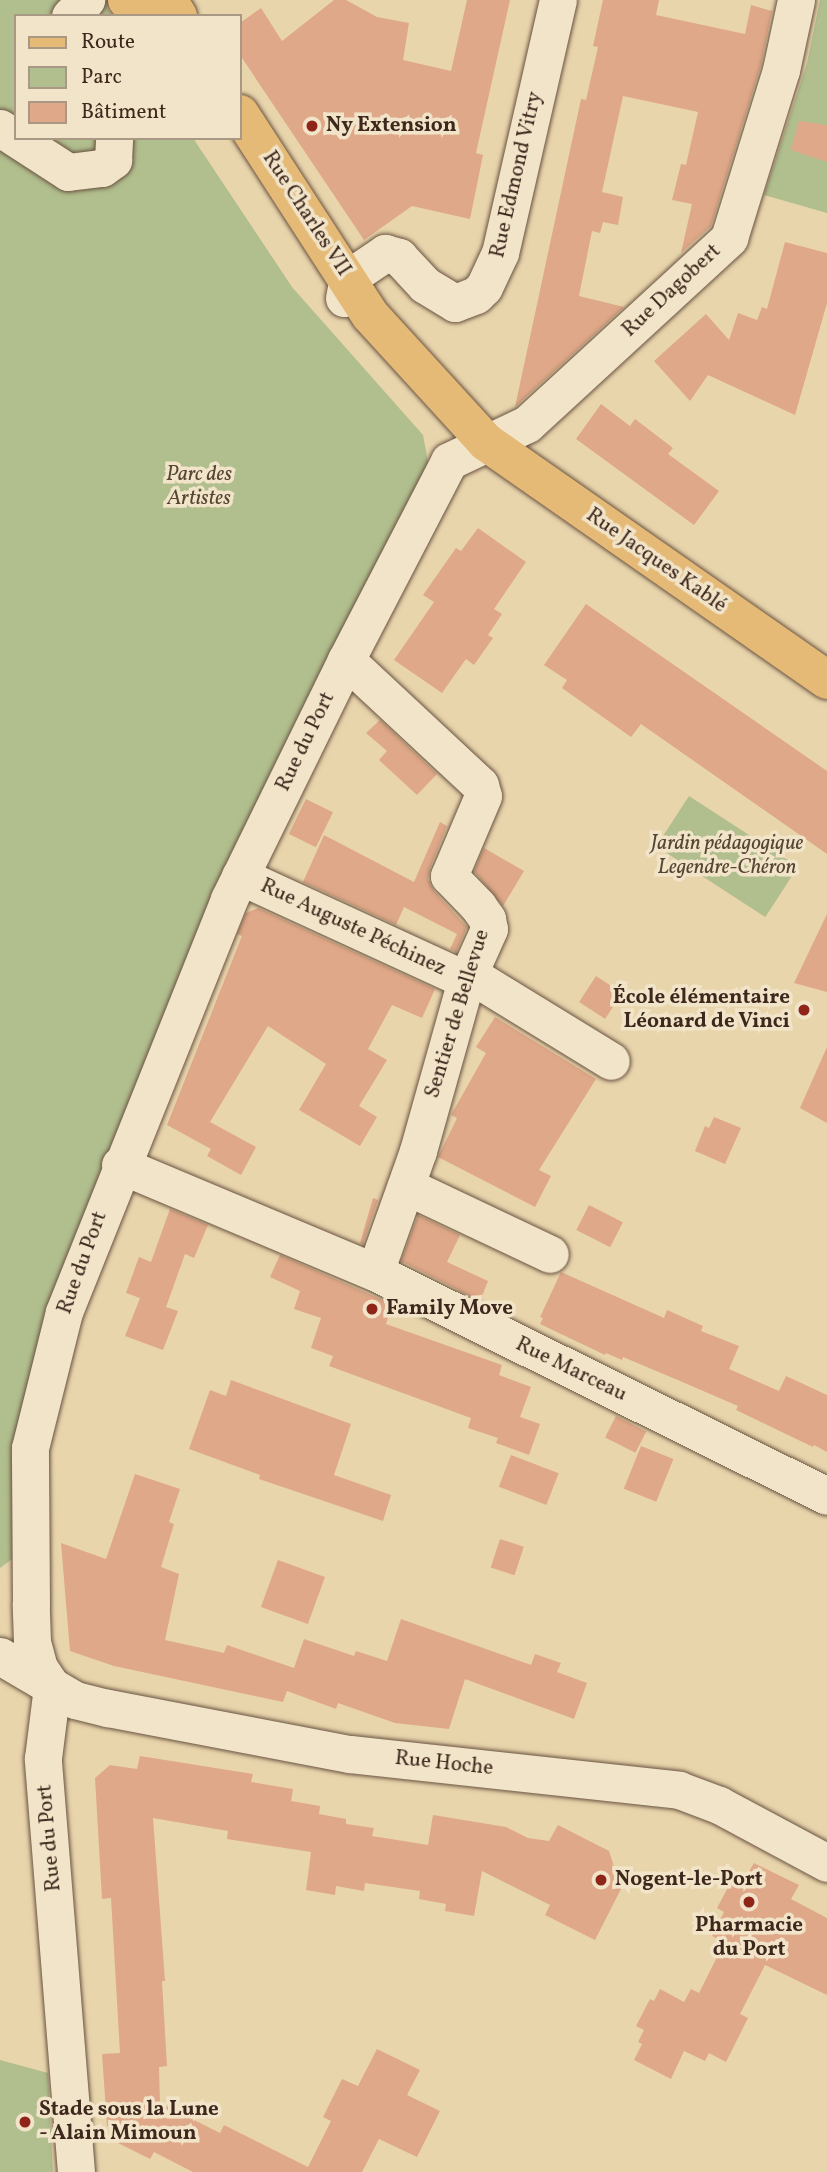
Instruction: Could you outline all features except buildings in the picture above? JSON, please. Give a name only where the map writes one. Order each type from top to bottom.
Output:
[{"type":"main road","points":[[127,0],[138,14]]},
{"type":"main road","name":"Rue Charles VII","points":[[242,117],[354,297]]},
{"type":"main road","name":"Rue Charles VII","points":[[229,140],[303,249],[354,297],[486,442]]},
{"type":"main road","name":"Rue Jacques Kablé","points":[[486,442],[827,680]]},
{"type":"street","points":[[72,14],[86,0]]},
{"type":"street","name":"Rue Edmond Vitry","points":[[354,297],[385,253],[399,257],[425,285],[455,303],[477,295],[484,288],[500,253],[558,0]]},
{"type":"street","name":"Rue Dagobert","points":[[486,442],[527,424],[729,238],[781,70],[796,0]]},
{"type":"street","points":[[19,140],[68,172],[102,168],[113,160],[114,140]]},
{"type":"street","name":"Rue du Port","points":[[76,2172],[43,1758],[52,1687],[39,1668],[32,1642],[30,1448],[64,1312],[120,1166],[240,876],[346,660],[449,461],[486,442]]},
{"type":"street","name":"Sentier de Bellevue","points":[[346,660],[480,785],[483,796],[449,876],[487,919],[489,929],[466,980],[406,1185],[375,1272]]},
{"type":"street","name":"Rue Auguste Péchinez","points":[[240,876],[466,980],[482,982],[611,1061]]},
{"type":"street","name":"Rue Marceau","points":[[120,1166],[375,1272],[827,1496]]},
{"type":"street","points":[[406,1185],[550,1254]]},
{"type":"street","name":"Rue Hoche","points":[[0,1656],[75,1700],[108,1708],[349,1754],[679,1790],[719,1805],[827,1863]]},
{"type":"green space","name":"Parc des Artistes","points":[[0,0],[102,0],[111,14],[14,14],[14,140],[194,140],[292,287],[423,435],[430,472],[53,1302],[19,1554],[0,1568]]},
{"type":"green space","points":[[820,0],[827,0],[827,213],[764,195],[807,63]]},
{"type":"green space","name":"Jardin pédagogique Legendre-Chéron","points":[[689,796],[798,867],[765,917],[656,846]]},
{"type":"green space","name":"Stade sous la Lune - Alain Mimoun","points":[[0,2060],[48,2073],[53,2172],[0,2172]]},
{"type":"place","name":"Ny Extension","points":[[312,126]]},
{"type":"place","name":"École élémentaire Léonard de Vinci","points":[[804,1010]]},
{"type":"place","name":"Family Move","points":[[372,1309]]},
{"type":"place","name":"Nogent-le-Port","points":[[601,1880]]},
{"type":"place","name":"Pharmacie du Port","points":[[749,1902]]},
{"type":"place","name":"Stade sous la Lune - Alain Mimoun","points":[[25,2122]]}]
